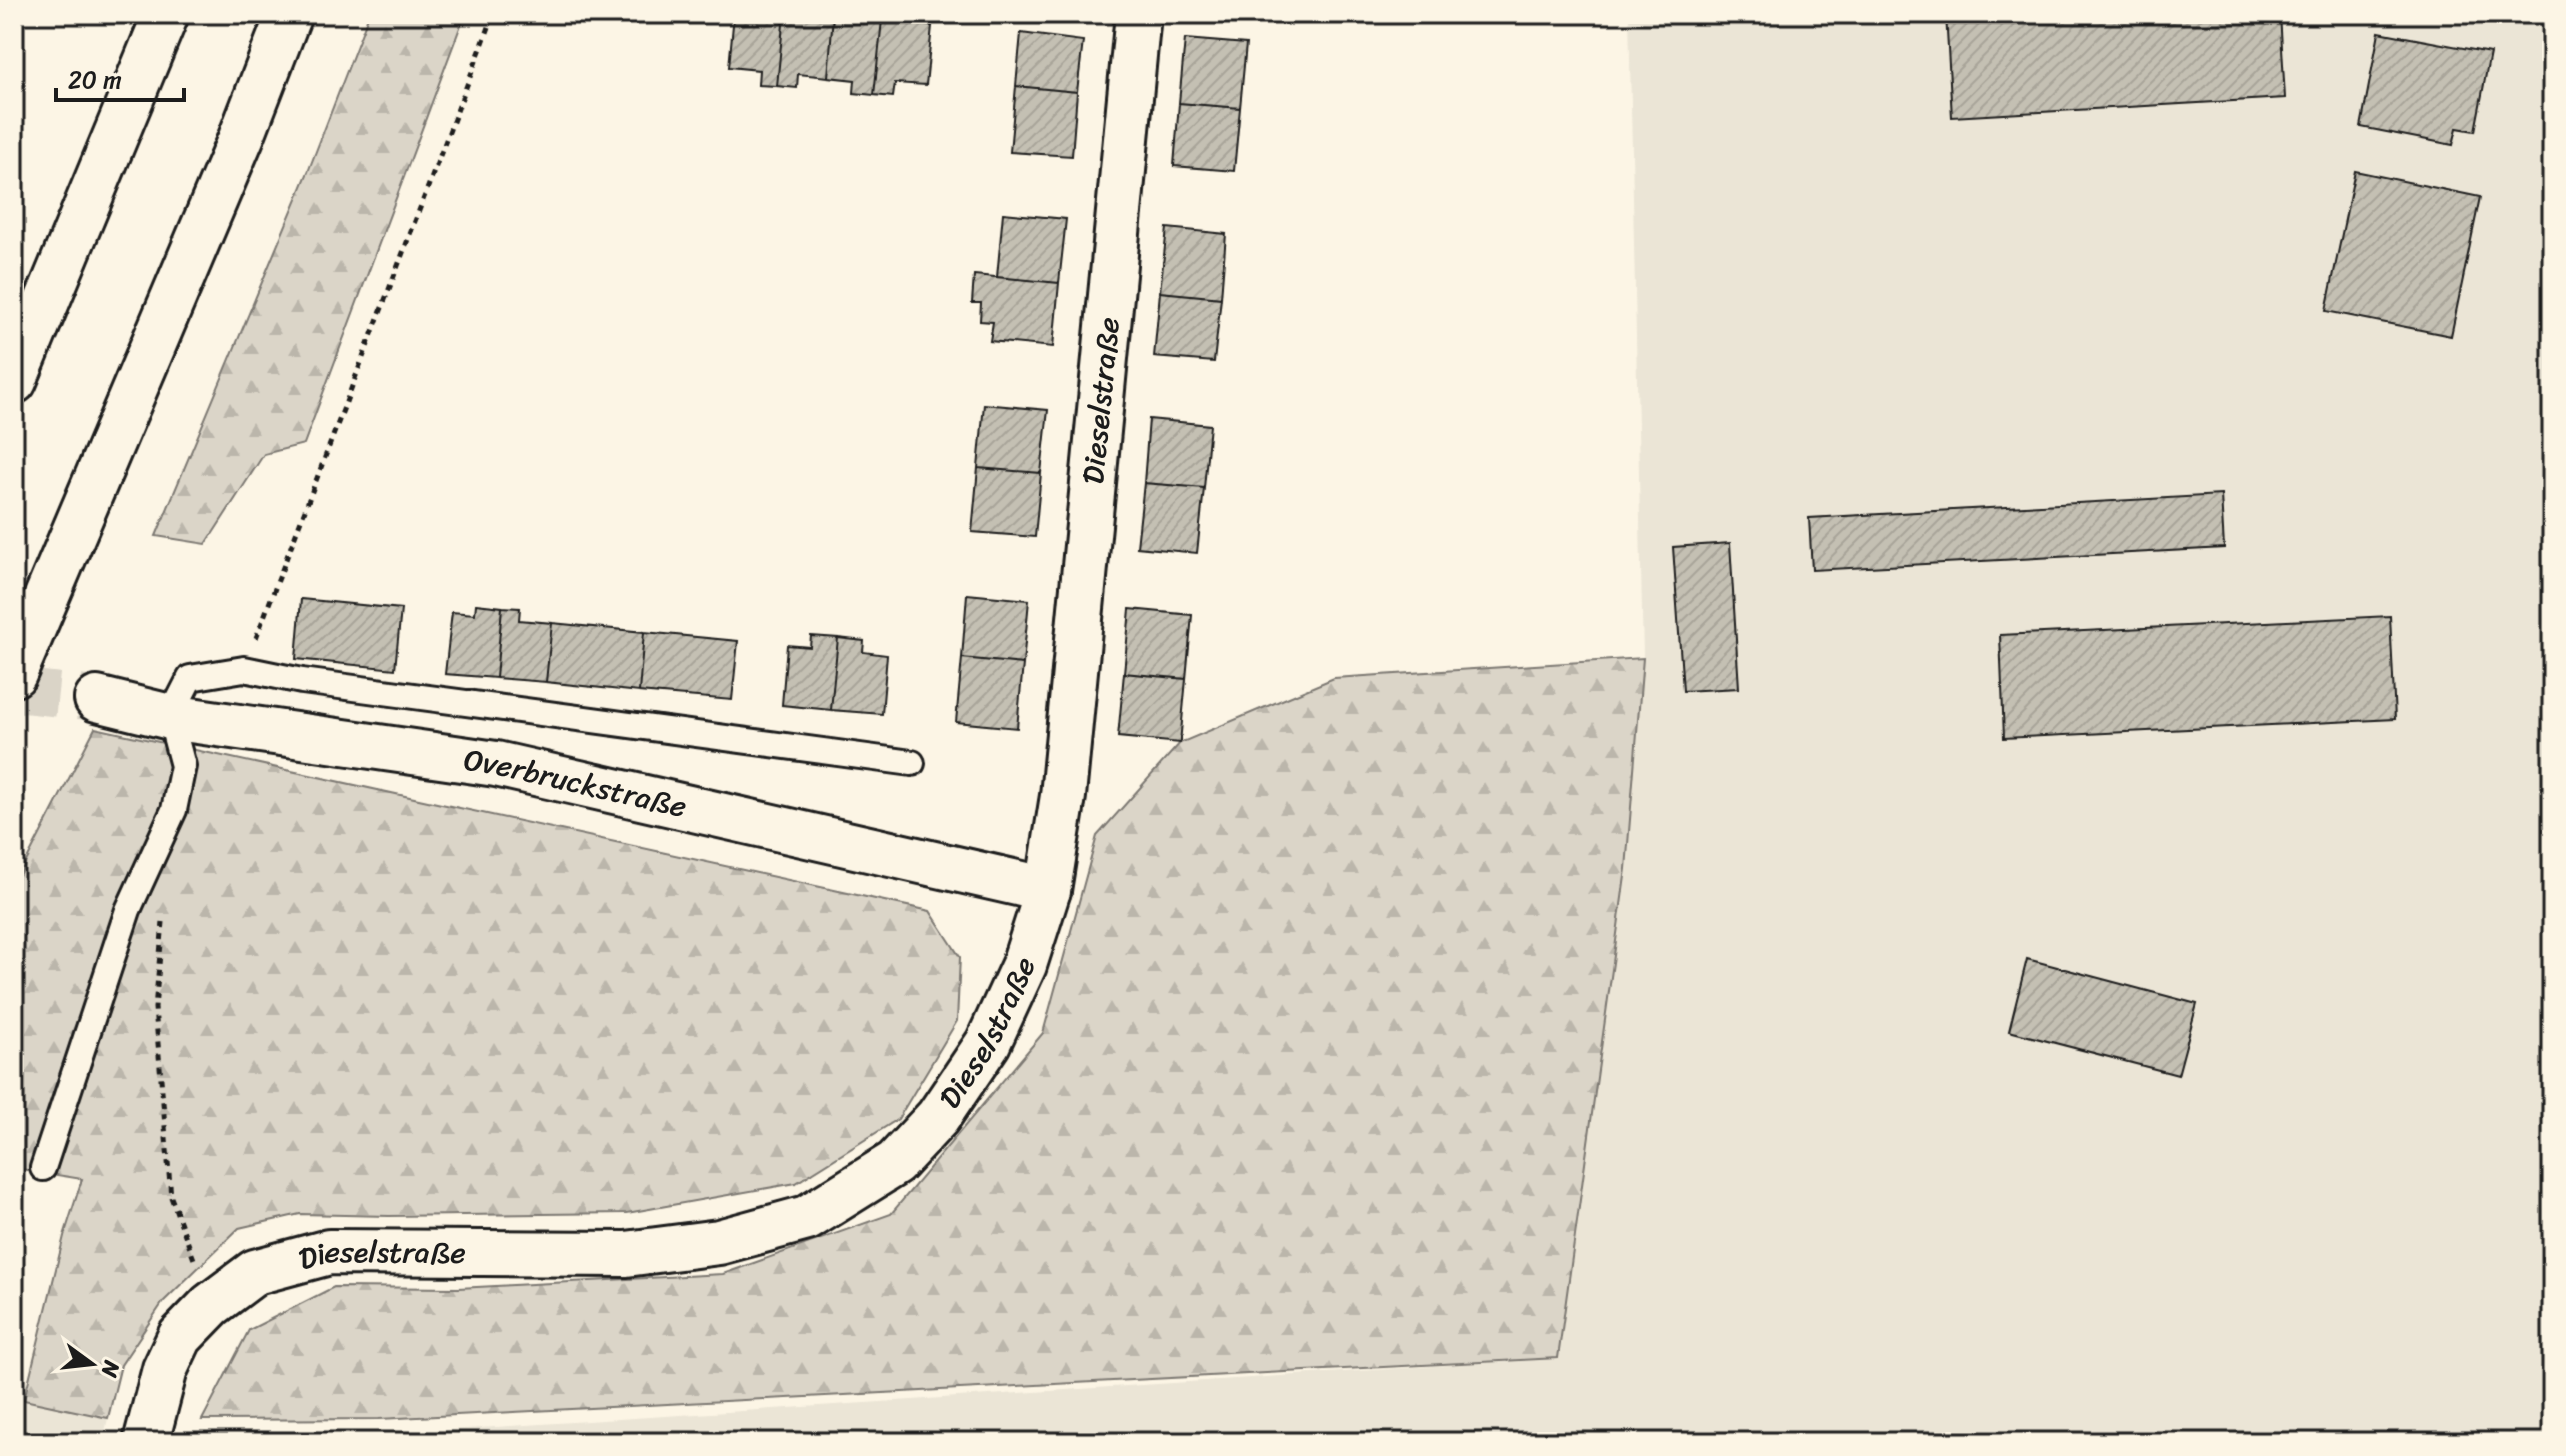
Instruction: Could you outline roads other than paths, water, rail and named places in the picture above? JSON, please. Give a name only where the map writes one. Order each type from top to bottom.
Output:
[{"type":"main road","points":[[14,381],[166,14]]},
{"type":"main road","points":[[14,674],[235,152],[289,14]]},
{"type":"main road","name":"Dieselstraße","points":[[149,1428],[165,1369],[180,1337],[211,1305],[255,1272],[329,1252],[626,1254],[719,1242],[807,1218],[895,1163],[938,1117],[988,1043],[1024,965],[1048,890],[1065,780],[1138,14]]},
{"type":"main road","name":"Overbruckstraße","points":[[97,699],[170,717],[496,764],[1048,890]]},
{"type":"lane","points":[[43,1168],[128,910],[174,810],[183,766],[170,717],[190,678],[244,669],[317,683],[912,763]]},
{"type":"tunnel","points":[[14,690],[97,699]]}]
